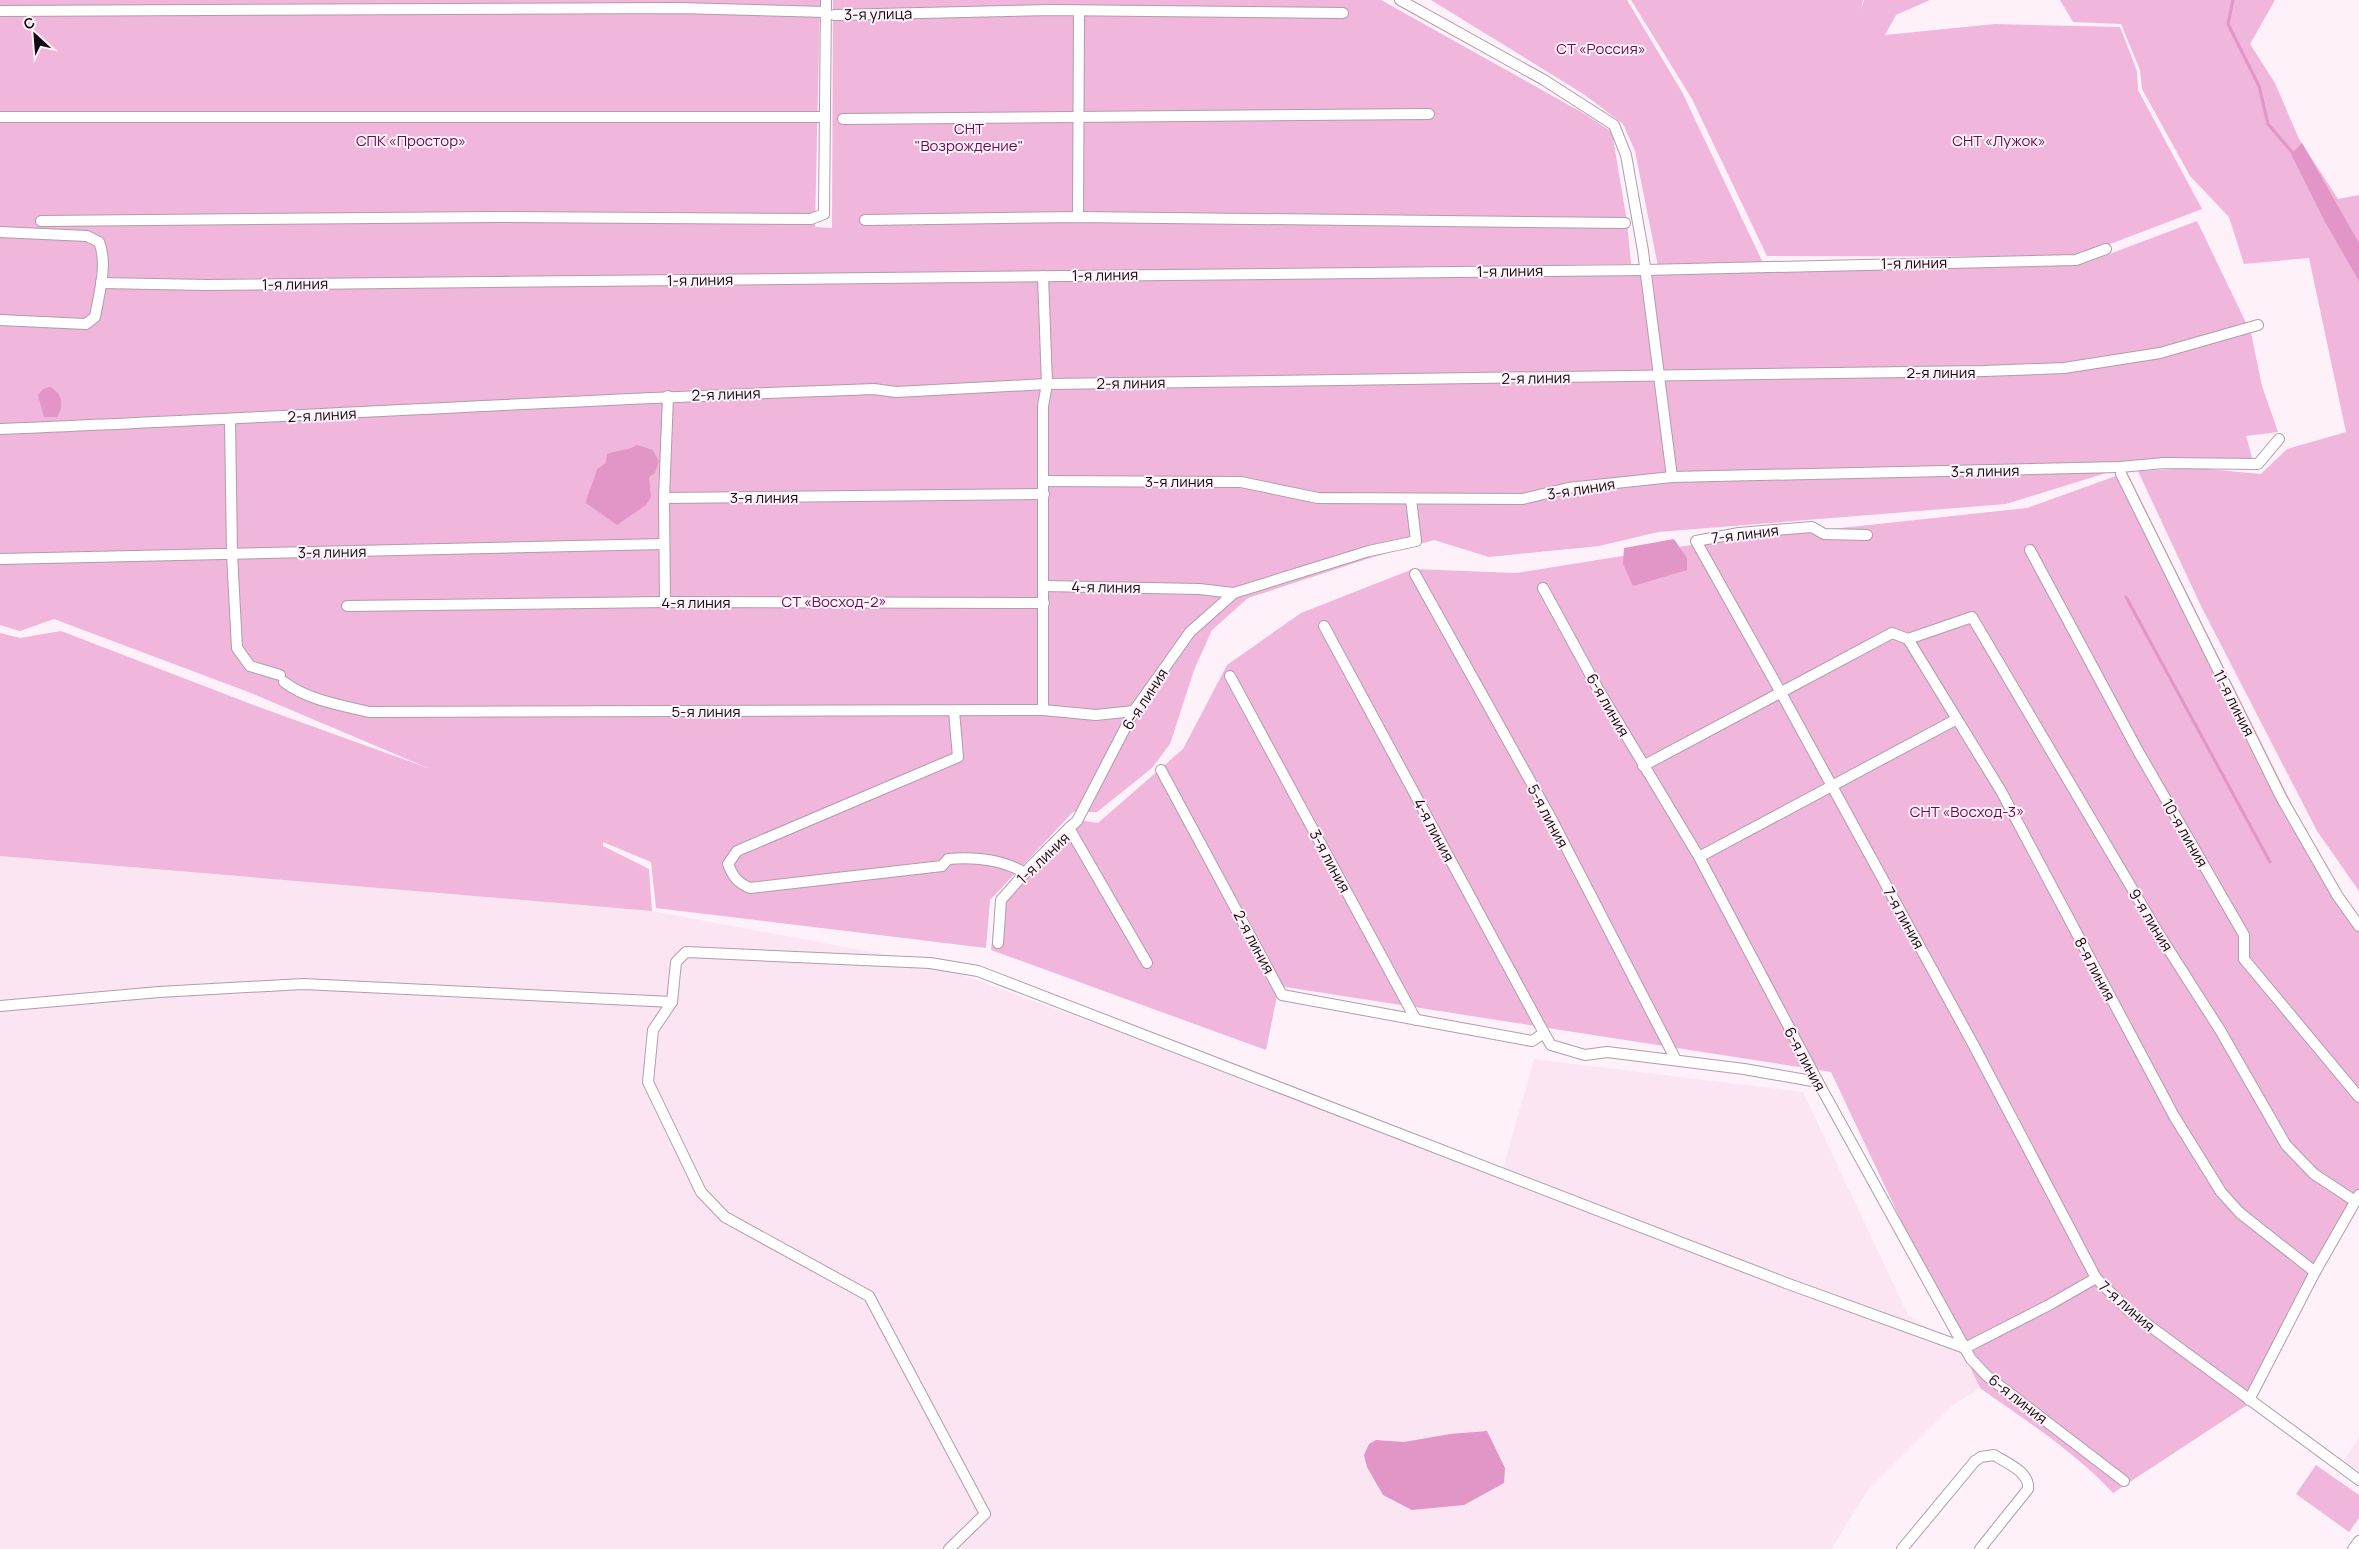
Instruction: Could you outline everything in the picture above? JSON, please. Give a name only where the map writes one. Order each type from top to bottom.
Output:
[{"type":"street","points":[[41,221],[485,217],[811,219],[824,214],[825,117],[830,13],[826,0]]},
{"type":"street","points":[[1400,0],[1544,80],[1614,125],[1626,155],[1644,270],[1672,476]]},
{"type":"street","name":"3-я улица","points":[[0,12],[677,8],[830,13],[1051,5],[1079,11],[1343,13]]},
{"type":"street","points":[[1078,217],[1079,11]]},
{"type":"street","points":[[843,119],[1430,114]]},
{"type":"street","points":[[0,117],[825,117]]},
{"type":"street","points":[[865,220],[1078,217],[1625,223]]},
{"type":"street","points":[[0,232],[87,236],[99,242],[102,249],[101,283],[95,317],[86,324],[0,320]]},
{"type":"street","name":"1-я линия","points":[[101,283],[207,285],[1644,270],[2076,260],[2106,249]]},
{"type":"street","points":[[1043,710],[1043,406],[1047,384],[1044,276]]},
{"type":"street","name":"2-я линия","points":[[0,429],[668,396],[874,389],[896,392],[1047,384],[1824,372],[1984,372],[2064,368],[2160,353],[2258,324]]},
{"type":"street","points":[[665,602],[664,498],[668,396]]},
{"type":"street","name":"5-я линия","points":[[230,419],[232,554],[237,648],[250,666],[282,679],[303,694],[369,712],[1043,710],[1096,715],[1134,711]]},
{"type":"street","name":"3-я линия","points":[[1043,481],[1242,482],[1318,498],[1523,499],[1568,488],[1672,476],[2121,471],[2164,464],[2258,464],[2279,439]]},
{"type":"street","name":"11-я линия","points":[[2121,471],[2282,798],[2337,895],[2359,926]]},
{"type":"street","name":"3-я линия","points":[[664,498],[1044,494]]},
{"type":"street","name":"4-я линия","points":[[1044,586],[1199,588],[1234,593],[1369,551],[1416,541],[1411,498]]},
{"type":"street","name":"7-я линия","points":[[1867,535],[1824,534],[1812,527],[1739,533],[1696,541],[1973,1044],[2096,1278],[2128,1310],[2359,1480]]},
{"type":"street","name":"3-я линия","points":[[0,559],[664,544]]},
{"type":"street","name":"10-я линия","points":[[2030,550],[2138,751],[2244,935],[2244,959],[2359,1097]]},
{"type":"street","name":"5-я линия","points":[[1415,574],[1552,820],[1676,1060]]},
{"type":"street","name":"6-я линия","points":[[1543,588],[1643,766],[1698,857],[1818,1082],[1971,1359],[1988,1376],[2124,1481]]},
{"type":"street","name":"6-я линия","points":[[1073,825],[1134,711],[1190,632],[1234,593]]},
{"type":"street","name":"4-я линия","points":[[347,606],[665,602],[1044,603]]},
{"type":"street","name":"9-я линия","points":[[1908,639],[1972,617],[2160,936],[2220,1030],[2286,1145],[2314,1174],[2357,1198]]},
{"type":"street","name":"4-я линия","points":[[1324,626],[1544,1033]]},
{"type":"street","points":[[1643,766],[1780,691],[1892,633],[1908,639]]},
{"type":"street","name":"8-я линия","points":[[1908,639],[2002,791],[2174,1116],[2222,1192],[2240,1213],[2315,1272]]},
{"type":"street","name":"3-я линия","points":[[1230,676],[1416,1020]]},
{"type":"street","points":[[954,711],[958,757],[738,851],[728,864],[732,874],[740,883],[750,888],[942,866],[948,859],[960,858],[994,860],[1011,864],[1025,873]]},
{"type":"street","points":[[1698,857],[1957,719]]},
{"type":"street","name":"2-я линия","points":[[1161,770],[1282,994],[1416,1020]]},
{"type":"street","name":"1-я линия","points":[[998,943],[1001,900],[1073,825],[1147,963]]},
{"type":"street","points":[[949,1549],[985,1514],[869,1296],[725,1217],[701,1192],[648,1082],[653,1030],[672,1002],[676,962],[686,952],[930,964],[978,971],[1777,1280],[1964,1348],[2049,1305],[2096,1278]]},
{"type":"street","points":[[0,1006],[159,992],[303,984],[672,1002]]},
{"type":"street","points":[[1416,1020],[1532,1041],[1544,1033],[1551,1045],[1585,1055],[1607,1052],[1676,1060],[1818,1082]]},
{"type":"street","points":[[2249,1400],[2315,1272],[2357,1198]]},
{"type":"street","points":[[1902,1549],[1975,1461],[1980,1457],[1994,1455],[2025,1476],[2028,1489],[1980,1549]]},
{"type":"street","points":[[2353,1549],[2359,1541]]},
{"type":"shaded area","points":[[2302,143],[2359,243],[2359,281],[2324,220],[2291,154]]},
{"type":"shaded area","points":[[50,387],[58,393],[61,400],[61,408],[57,417],[44,417],[38,395],[43,389]]},
{"type":"shaded area","points":[[637,445],[653,450],[659,461],[655,473],[649,477],[651,497],[646,505],[617,525],[586,503],[587,499],[597,469],[606,463],[607,454]]},
{"type":"shaded area","points":[[1674,539],[1687,558],[1687,570],[1633,586],[1623,564],[1624,548]]},
{"type":"shaded area","points":[[0,856],[652,911],[930,963],[1502,1172],[1534,1059],[1803,1092],[1908,1315],[1961,1350],[1980,1388],[1952,1406],[1868,1490],[1831,1549],[0,1549]]},
{"type":"shaded area","points":[[1487,1431],[1505,1468],[1504,1483],[1464,1505],[1412,1510],[1383,1495],[1367,1467],[1364,1455],[1369,1444],[1376,1440],[1404,1442],[1450,1434]]},
{"type":"shaded area","points":[[2359,1437],[2359,1471],[2344,1460]]},
{"type":"green space","name":"СТ «Восход-2»","points":[[0,0],[820,0],[815,227],[832,228],[833,0],[1381,0],[1583,113],[1612,132],[1627,222],[1631,264],[323,282],[324,289],[2083,264],[2197,221],[2251,333],[2262,386],[2278,432],[2246,436],[2255,468],[2207,469],[2261,474],[2287,449],[2346,432],[2309,258],[2244,264],[2229,217],[2190,176],[2142,89],[2140,70],[2121,24],[2073,22],[2060,0],[2275,0],[2250,44],[2275,83],[2299,139],[2338,199],[2359,195],[2359,891],[2317,831],[2201,606],[2138,471],[2197,468],[2119,469],[2006,504],[1658,532],[1599,546],[1489,557],[1434,540],[1367,559],[1248,598],[1212,630],[1194,670],[1170,744],[1152,768],[1097,812],[1073,812],[990,900],[986,948],[656,908],[651,862],[603,842],[603,846],[649,869],[652,911],[0,856],[0,633],[20,638],[61,631],[256,706],[428,768],[251,693],[54,619],[20,631],[0,625]]},
{"type":"green space","name":"СТ «Россия»","points":[[1431,0],[1627,0],[1682,92],[1763,263],[1658,266],[1635,151],[1623,124],[1585,95]]},
{"type":"green space","name":"СНТ «Лужок»","points":[[1631,0],[1863,0],[1861,10],[1864,0],[1930,0],[1896,15],[1885,35],[1995,24],[2120,27],[2137,71],[2138,90],[2202,209],[2076,257],[1767,256],[1692,99]]},
{"type":"green space","name":"СНТ «Восход-3»","points":[[2127,472],[2336,893],[2359,921],[2359,1200],[2250,1403],[2113,1493],[2066,1450],[1980,1388],[1831,1072],[1279,986],[1266,1050],[991,950],[997,896],[1073,819],[1098,823],[1183,749],[1227,665],[1301,613],[1413,569],[1516,573],[1710,542],[2027,508]]},
{"type":"green space","points":[[2316,1465],[2359,1495],[2359,1518],[2349,1532],[2296,1494]]},
{"type":"waterway","points":[[2233,0],[2228,24],[2259,86],[2268,124],[2292,152]]},
{"type":"waterway","points":[[2126,597],[2270,862]]},
{"type":"park label","name":"СНТ \"Возрождение\"","points":[[969,136]]},
{"type":"park label","name":"СПК «Простор»","points":[[411,140]]}]
